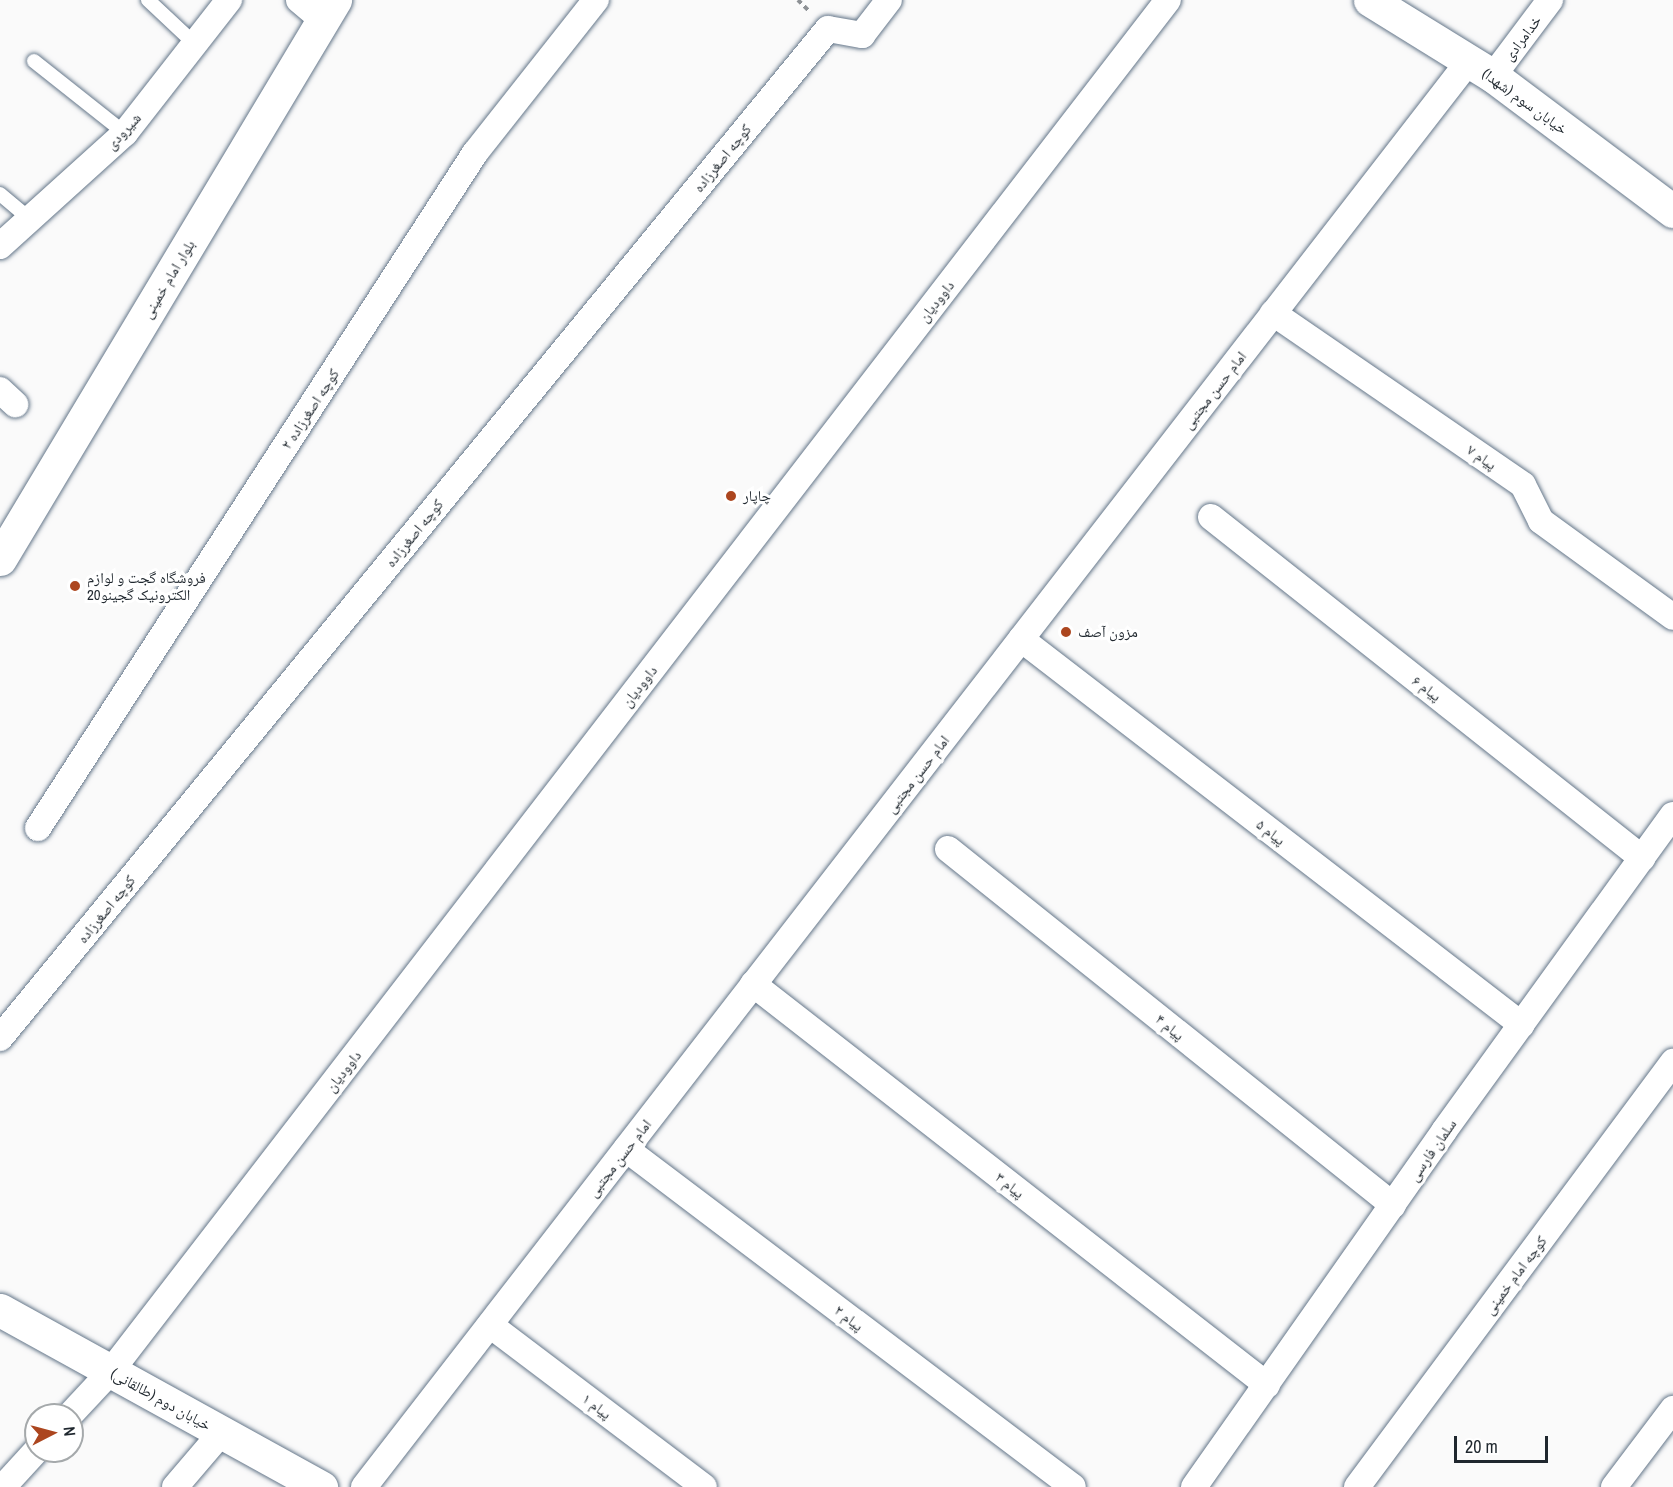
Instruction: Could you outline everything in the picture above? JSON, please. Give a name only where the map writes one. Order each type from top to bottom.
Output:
[{"type":"street","name":"شیرودی","points":[[0,246],[125,133],[229,0]]},
{"type":"street","name":"کوچه اصغرزاده ۲","points":[[38,828],[475,153],[596,0]]},
{"type":"street","name":"کوچه اصغرزاده","points":[[0,1038],[828,29],[862,35],[889,0]]},
{"type":"street","name":"داوودیان","points":[[81,1403],[111,1371],[1168,0]]},
{"type":"street","name":"خیابان سوم (شهدا)","points":[[1370,0],[1481,68],[1673,211]]},
{"type":"street","name":"خدامرادی","points":[[1481,68],[1550,0]]},
{"type":"street","name":"بلوار امام خمینی","points":[[0,559],[319,7]]},
{"type":"street","name":"امام حسن مجتبی","points":[[364,1487],[1274,313],[1481,68]]},
{"type":"street","name":"پیام ۷","points":[[1274,313],[1523,485],[1541,520],[1673,617]]},
{"type":"street","name":"پیام ۶","points":[[1211,517],[1642,858]]},
{"type":"street","name":"پیام ۵","points":[[1021,639],[1522,1025]]},
{"type":"street","name":"سلمان فارسی","points":[[1194,1487],[1673,815]]},
{"type":"street","name":"پیام ۴","points":[[948,849],[1393,1205]]},
{"type":"street","name":"پیام ۳","points":[[753,984],[1267,1385]]},
{"type":"street","name":"کوچه امام خمینی","points":[[1357,1487],[1673,1062]]},
{"type":"street","name":"پیام ۲","points":[[626,1149],[1073,1487]]},
{"type":"street","name":"خیابان دوم (طالقانی)","points":[[0,1310],[321,1487]]},
{"type":"street","name":"پیام ۱","points":[[490,1325],[704,1487]]},
{"type":"street","points":[[1614,1487],[1673,1409]]},
{"type":"street","points":[[175,1487],[222,1432]]},
{"type":"street","points":[[3,1487],[25,1463]]},
{"type":"lane","points":[[148,0],[194,43]]},
{"type":"lane","points":[[34,61],[125,133]]},
{"type":"lane","points":[[0,194],[30,219]]},
{"type":"place","name":"چاپار","points":[[731,496]]},
{"type":"place","name":"فروشگاه گجت و لوازم الکترونیک گجینو20","points":[[75,586]]},
{"type":"place","name":"مزون آصف","points":[[1066,632]]}]
